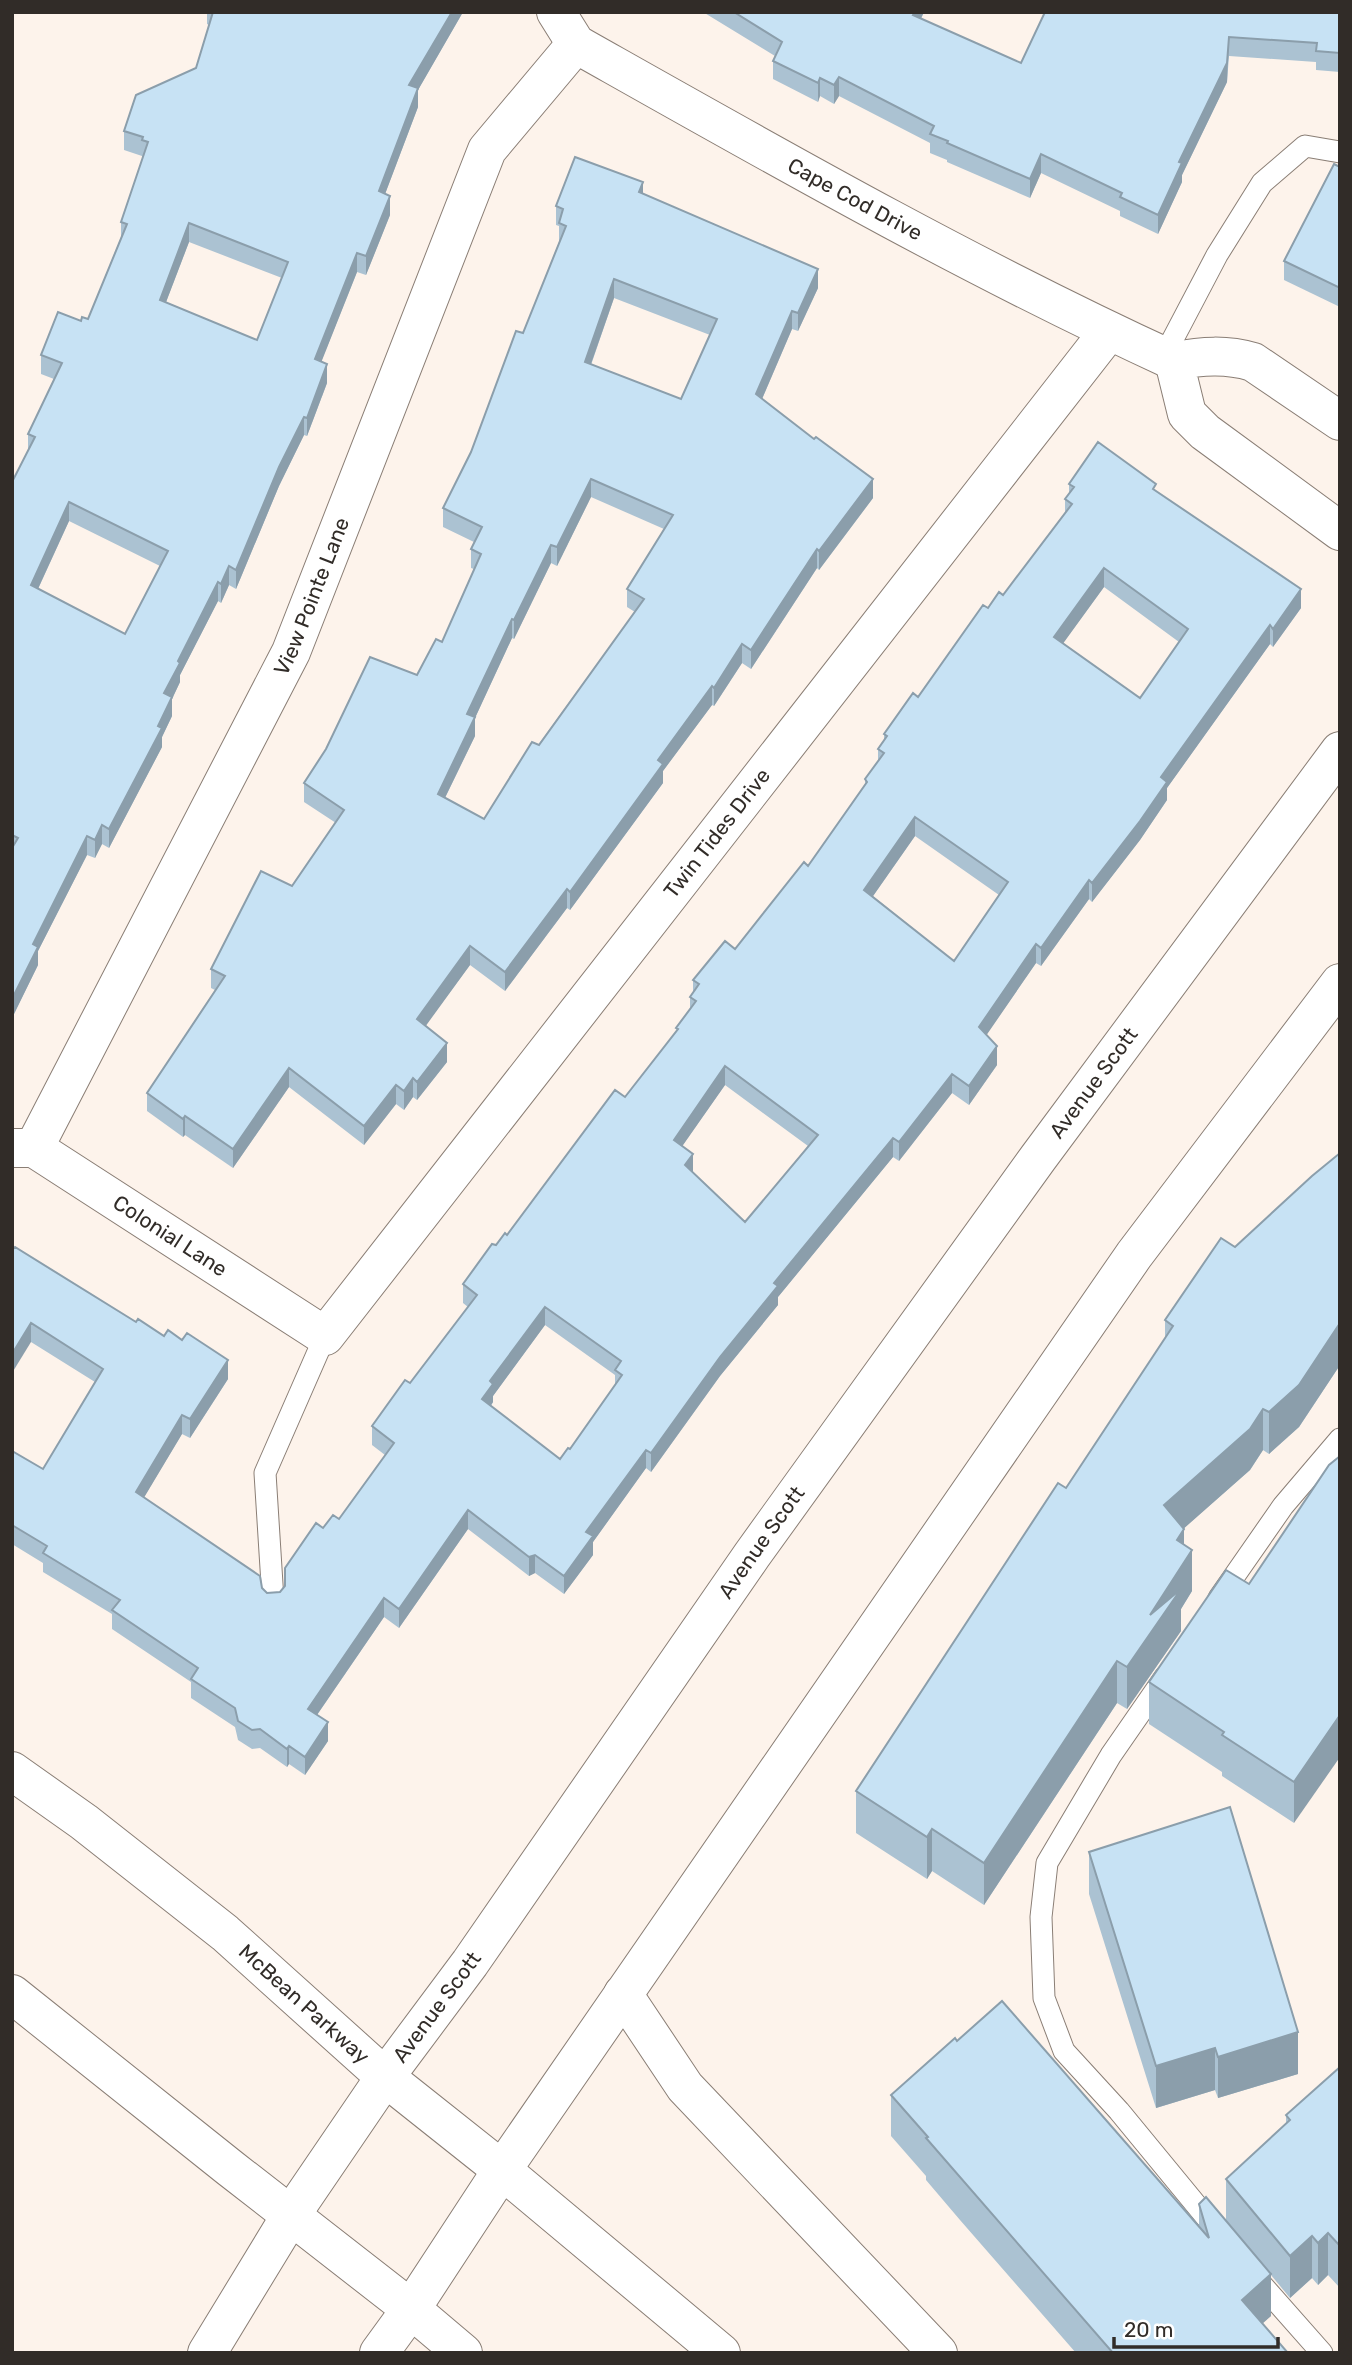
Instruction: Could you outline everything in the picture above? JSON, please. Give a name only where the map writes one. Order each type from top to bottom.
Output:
[{"type":"main road","name":"Cape Cod Drive","points":[[556,12],[576,44],[858,202],[1109,331],[1169,358]]},
{"type":"main road","name":"View Pointe Lane","points":[[23,1148],[290,652],[487,150],[576,44]]},
{"type":"main road","name":"Twin Tides Drive","points":[[325,1336],[1109,331]]},
{"type":"main road","points":[[1340,421],[1253,362],[1205,355],[1169,358],[1187,414],[1205,432],[1340,531]]},
{"type":"main road","name":"Avenue Scott","points":[[207,2353],[290,2215],[470,1963],[793,1498],[1038,1158],[1340,751]]},
{"type":"main road","points":[[379,2353],[623,1994],[1134,1255],[1340,984]]},
{"type":"main road","name":"Colonial Lane","points":[[23,1148],[325,1336]]},
{"type":"main road","name":"McBean Parkway","points":[[12,1771],[84,1822],[225,1933],[386,2077],[721,2353]]},
{"type":"main road","points":[[12,1994],[463,2353]]},
{"type":"main road","points":[[623,1994],[685,2087],[938,2353]]},
{"type":"lane","points":[[1169,358],[1217,255],[1262,183],[1305,146],[1340,152]]},
{"type":"lane","points":[[273,1600],[265,1473],[325,1336]]},
{"type":"lane","points":[[1208,1615],[1283,1506],[1340,1439]]},
{"type":"lane","points":[[1178,1658],[1111,1755],[1047,1863],[1041,1917],[1044,1998],[1064,2051],[1119,2110],[1225,2241]]},
{"type":"lane","points":[[1242,2262],[1322,2353]]},
{"type":"building","points":[[213,12],[452,12],[409,85],[418,88],[379,191],[390,196],[366,256],[357,253],[315,359],[327,364],[307,418],[304,417],[279,467],[236,570],[229,566],[221,584],[218,582],[178,661],[180,663],[164,693],[172,697],[158,726],[162,728],[109,829],[102,825],[95,840],[87,836],[33,944],[38,947],[14,995],[12,848],[18,838],[12,835],[12,482],[35,437],[28,434],[62,363],[41,355],[58,312],[81,321],[82,317],[88,319],[127,224],[121,222],[148,142],[142,140],[143,137],[124,131],[136,95],[196,68]],"holes":[[[189,223],[288,262],[257,340],[160,300]],[[69,502],[168,551],[125,634],[31,585]]]},
{"type":"building","points":[[734,12],[915,12],[913,15],[1021,63],[1045,12],[1340,12],[1340,53],[1316,51],[1317,43],[1229,37],[1227,63],[1179,162],[1182,163],[1158,215],[1120,197],[1122,193],[1041,154],[1030,179],[930,134],[934,126],[839,77],[834,85],[820,78],[818,83],[773,61],[782,42]]},
{"type":"building","points":[[575,157],[643,182],[639,192],[818,269],[798,313],[792,311],[756,394],[814,439],[816,437],[873,479],[819,551],[817,549],[751,650],[742,644],[714,688],[712,686],[658,760],[663,764],[570,892],[567,889],[505,972],[470,946],[417,1019],[447,1043],[417,1082],[413,1078],[404,1091],[396,1085],[364,1126],[289,1068],[233,1149],[185,1116],[183,1119],[147,1093],[225,976],[211,969],[261,871],[292,886],[344,810],[304,783],[326,749],[370,657],[417,675],[436,639],[442,642],[481,554],[471,549],[482,527],[443,508],[471,452],[516,331],[523,333],[566,226],[559,223],[563,209],[556,206]],"holes":[[[614,279],[717,319],[681,399],[585,362]],[[591,479],[673,515],[627,589],[644,599],[539,745],[532,742],[484,819],[438,794],[475,717],[467,714],[512,619],[514,620],[551,545],[557,547]]]},
{"type":"building","points":[[1334,164],[1340,167],[1340,288],[1284,261]]},
{"type":"building","points":[[1098,442],[1156,484],[1153,489],[1301,589],[1273,629],[1270,625],[1161,777],[1167,782],[1140,821],[1092,883],[1089,880],[1041,948],[1036,944],[979,1027],[997,1046],[969,1086],[952,1074],[899,1142],[893,1138],[774,1283],[778,1286],[720,1357],[651,1453],[646,1450],[586,1532],[593,1536],[564,1576],[535,1555],[529,1557],[468,1510],[399,1609],[384,1598],[308,1709],[328,1722],[305,1757],[289,1746],[287,1749],[260,1729],[252,1730],[238,1721],[235,1708],[191,1679],[198,1668],[112,1610],[120,1600],[43,1553],[47,1546],[12,1525],[12,1451],[43,1469],[103,1369],[31,1323],[12,1354],[12,1250],[15,1247],[136,1322],[138,1319],[164,1336],[168,1330],[182,1340],[187,1333],[228,1360],[190,1419],[182,1415],[136,1492],[260,1576],[262,1588],[267,1593],[280,1592],[285,1586],[285,1568],[316,1523],[323,1528],[333,1515],[339,1519],[394,1443],[372,1426],[405,1380],[410,1383],[477,1295],[463,1284],[492,1244],[496,1245],[505,1233],[507,1235],[615,1090],[625,1097],[678,1029],[676,1028],[696,1001],[690,997],[699,984],[693,980],[725,941],[735,949],[804,862],[808,866],[867,782],[865,779],[884,753],[878,749],[887,736],[884,734],[913,693],[918,697],[983,605],[988,608],[999,592],[1003,595],[1072,504],[1065,499],[1074,487],[1069,484]],"holes":[[[1104,568],[1188,629],[1140,698],[1054,637]],[[915,817],[1008,882],[954,961],[864,890]],[[725,1066],[818,1135],[745,1222],[685,1165],[693,1154],[674,1140]],[[545,1307],[621,1361],[615,1370],[622,1375],[570,1449],[568,1448],[560,1459],[482,1399],[493,1384],[490,1381]]]},
{"type":"building","points":[[1340,1153],[1340,1323],[1299,1385],[1269,1412],[1263,1409],[1250,1429],[1164,1505],[1184,1529],[1177,1540],[1192,1550],[1150,1615],[1181,1589],[1127,1667],[1117,1661],[984,1863],[932,1829],[927,1837],[856,1791],[1058,1483],[1066,1488],[1173,1326],[1165,1320],[1221,1238],[1235,1247]]},
{"type":"building","points":[[1340,1456],[1340,1715],[1294,1782],[1222,1735],[1224,1732],[1149,1682],[1226,1570],[1249,1584],[1329,1465]]},
{"type":"building","points":[[1230,1807],[1298,2032],[1218,2057],[1215,2048],[1156,2066],[1089,1852]]},
{"type":"building","points":[[1002,2001],[1209,2238],[1199,2204],[1206,2197],[1271,2274],[1242,2300],[1288,2353],[1113,2353],[891,2095],[955,2038],[957,2041]]},
{"type":"building","points":[[1340,2067],[1340,2246],[1328,2233],[1318,2243],[1312,2236],[1290,2256],[1226,2179],[1290,2120],[1286,2115]]}]
